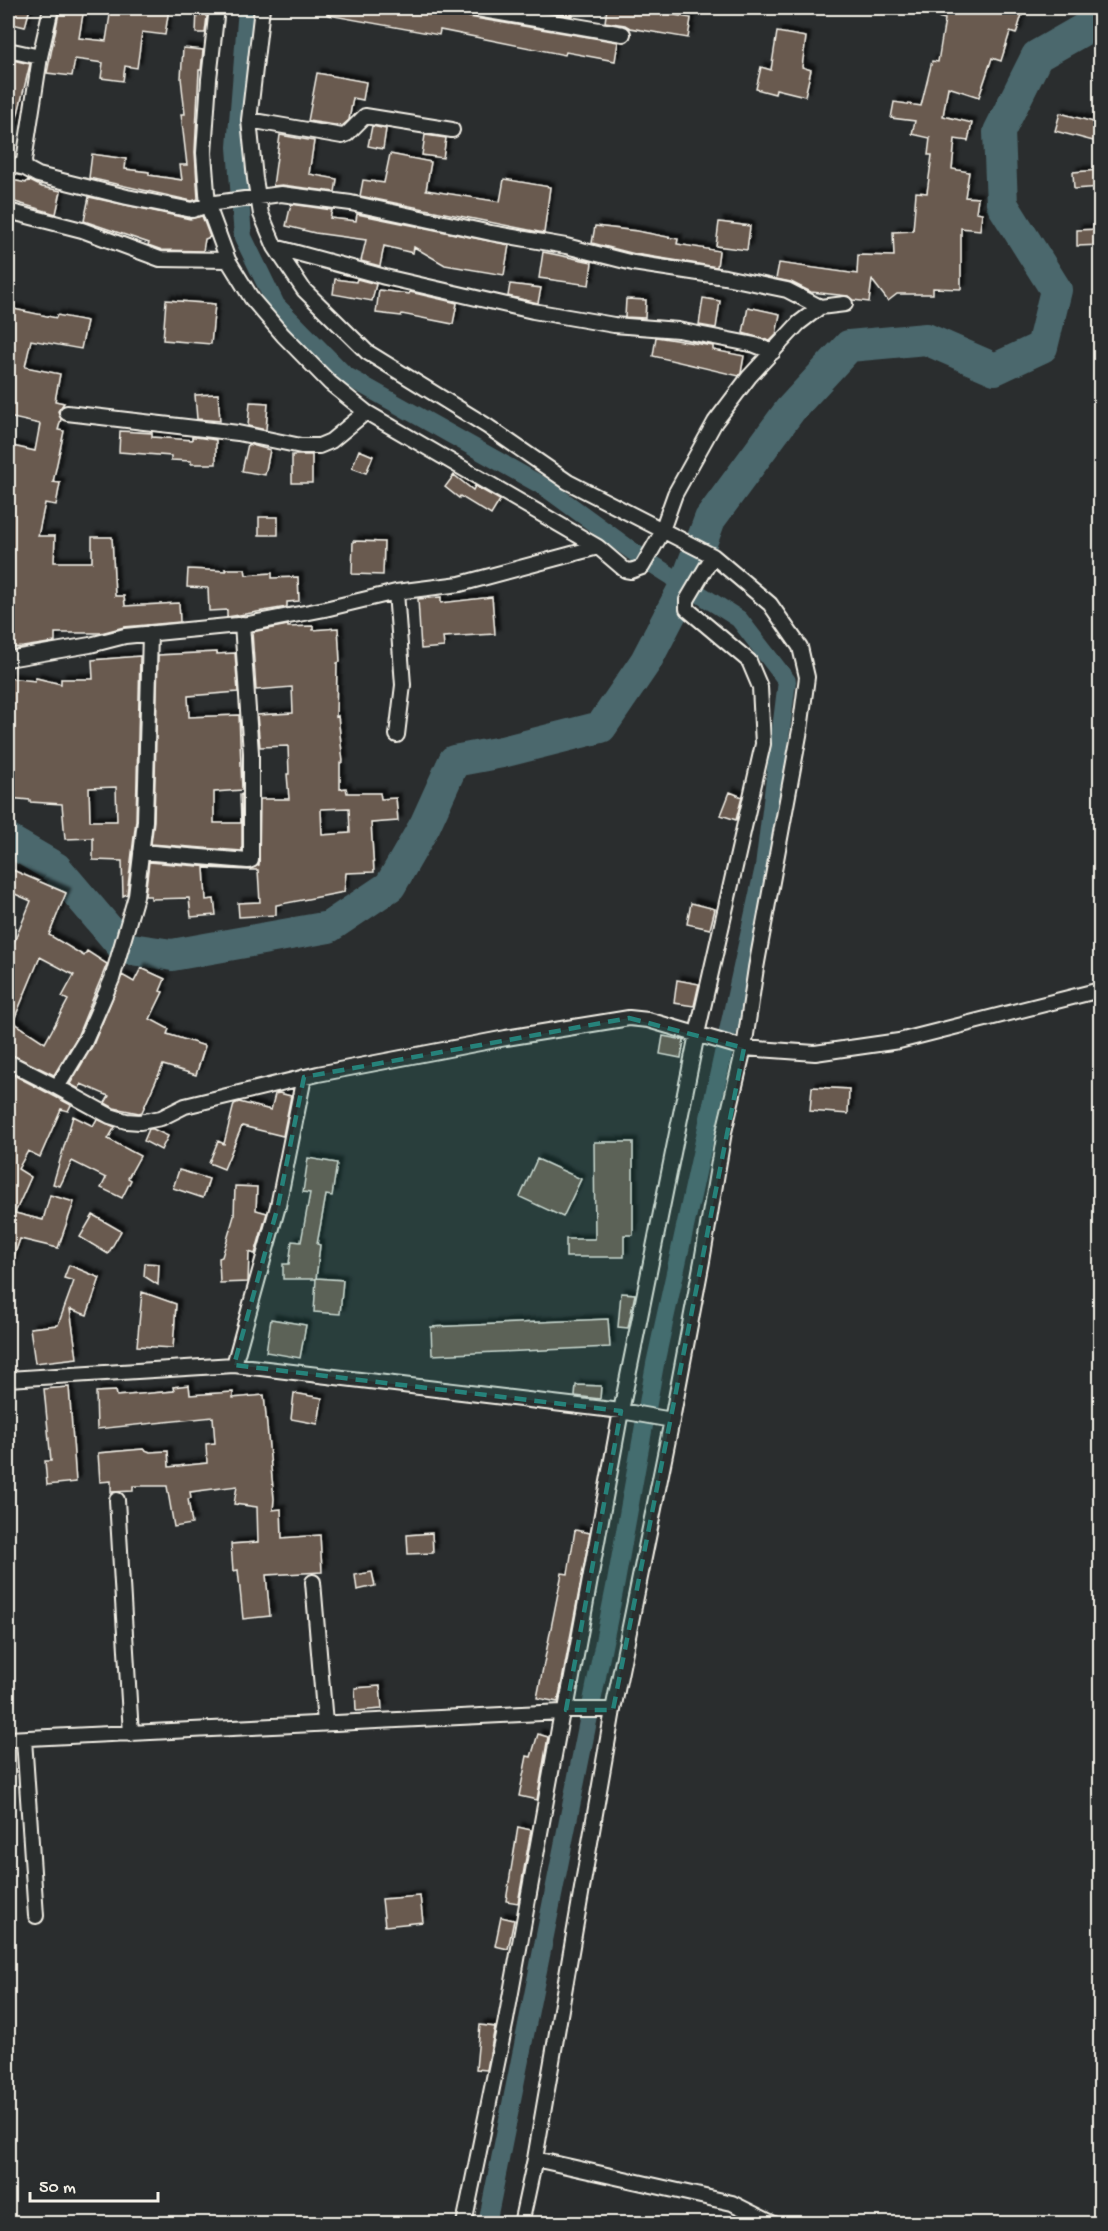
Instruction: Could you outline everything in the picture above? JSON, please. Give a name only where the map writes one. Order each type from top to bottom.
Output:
[{"type":"street","points":[[25,168],[24,161],[40,57],[51,8]]},
{"type":"street","points":[[217,8],[204,153],[212,204],[228,260],[252,299],[330,383],[366,412],[598,547],[625,570],[631,571],[642,567],[666,534],[675,494],[715,422],[749,377],[798,322],[820,307],[845,304]]},
{"type":"street","points":[[262,8],[249,120],[254,197],[275,247],[304,290],[367,352],[488,426],[568,482],[666,534],[710,554],[770,604],[800,647],[807,677],[800,730],[702,1261],[608,1709],[535,2159],[521,2223]]},
{"type":"street","points":[[471,8],[623,34]]},
{"type":"street","points":[[8,50],[40,57]]},
{"type":"street","points":[[249,120],[342,136],[365,116],[452,130]]},
{"type":"street","points":[[8,164],[25,168],[38,175],[192,210],[212,204],[282,194],[351,203],[491,233],[566,246],[633,263],[725,277],[787,290],[820,307]]},
{"type":"street","points":[[8,210],[82,230],[160,259],[228,260]]},
{"type":"street","points":[[275,247],[385,277],[533,311],[614,325],[678,330],[755,345],[772,352]]},
{"type":"street","points":[[67,413],[238,433],[301,446],[318,446],[331,441],[366,412]]},
{"type":"street","points":[[8,659],[90,645],[125,636],[226,627],[325,609],[396,592],[460,584],[598,547]]},
{"type":"street","points":[[464,2223],[506,2020],[624,1411],[763,744],[760,687],[749,661],[687,609],[687,600],[703,574],[710,554]]},
{"type":"street","points":[[396,592],[403,685],[396,735]]},
{"type":"street","points":[[141,852],[251,860],[251,753],[242,624]]},
{"type":"street","points":[[57,1087],[86,1041],[118,960],[136,896],[145,821],[150,633]]},
{"type":"street","points":[[8,1062],[110,1116],[140,1122],[161,1118],[185,1106],[304,1077],[506,1038],[629,1018],[648,1020],[740,1047],[815,1053],[899,1041],[1101,990]]},
{"type":"street","points":[[234,1365],[278,1206],[304,1077]]},
{"type":"street","points":[[8,1379],[234,1365],[624,1411],[669,1420]]},
{"type":"street","points":[[117,1500],[131,1734]]},
{"type":"street","points":[[313,1582],[325,1723]]},
{"type":"street","points":[[8,1739],[608,1709]]},
{"type":"street","points":[[24,1739],[36,1916]]},
{"type":"street","points":[[535,2159],[732,2203],[774,2223]]},
{"type":"highlighted area","points":[[629,1018],[744,1048],[613,1710],[566,1710],[621,1411],[234,1365],[278,1206],[304,1077]]},
{"type":"building","points":[[8,8],[30,8],[25,27],[8,23]]},
{"type":"building","points":[[60,8],[84,8],[79,38],[106,41],[111,8],[169,8],[165,35],[142,32],[137,68],[125,66],[123,81],[101,78],[103,63],[75,59],[72,76],[47,73]]},
{"type":"building","points":[[197,8],[208,8],[205,33],[196,33]]},
{"type":"building","points":[[329,8],[462,8],[469,17],[618,42],[615,61],[566,52],[565,55],[440,30],[439,35],[328,15]]},
{"type":"building","points":[[521,8],[574,8],[572,16]]},
{"type":"building","points":[[607,8],[645,8],[691,18],[688,38],[605,22]]},
{"type":"building","points":[[919,8],[1024,8],[1016,34],[1010,32],[1001,61],[992,58],[979,97],[948,87],[943,116],[972,123],[968,141],[955,139],[952,169],[969,172],[965,197],[978,198],[976,212],[982,213],[980,230],[961,228],[961,289],[933,288],[933,294],[897,294],[888,301],[872,280],[869,302],[853,300],[848,296],[811,292],[791,282],[776,279],[779,263],[857,274],[858,255],[894,256],[893,232],[913,231],[916,192],[927,193],[932,155],[928,155],[930,138],[912,134],[915,121],[891,118],[894,102],[921,106],[932,61],[938,62],[945,19],[918,12]]},
{"type":"building","points":[[777,32],[806,37],[802,67],[811,70],[805,96],[776,89],[775,94],[756,89],[761,67],[771,70]]},
{"type":"building","points":[[183,48],[203,50],[201,70],[199,70],[195,152],[198,199],[192,201],[89,178],[92,154],[126,159],[125,169],[182,180],[180,165],[187,165],[181,114],[185,114],[181,78]]},
{"type":"building","points":[[8,59],[30,64],[14,130],[8,129]]},
{"type":"building","points":[[317,73],[366,82],[363,100],[353,98],[349,120],[342,126],[308,121]]},
{"type":"building","points":[[1060,113],[1101,124],[1101,143],[1055,131]]},
{"type":"building","points":[[372,126],[386,129],[383,149],[368,146]]},
{"type":"building","points":[[280,135],[314,141],[309,174],[337,179],[335,192],[282,185],[273,186]]},
{"type":"building","points":[[425,135],[446,138],[443,158],[422,155]]},
{"type":"building","points":[[390,154],[431,162],[426,190],[500,202],[504,179],[550,187],[544,233],[360,196],[363,180],[384,183]]},
{"type":"building","points":[[1101,170],[1101,187],[1074,189],[1073,172]]},
{"type":"building","points":[[12,180],[26,183],[28,180],[42,187],[61,191],[56,214],[8,200]]},
{"type":"building","points":[[89,197],[190,219],[202,216],[210,237],[205,239],[203,251],[162,250],[148,245],[149,243],[84,221]]},
{"type":"building","points":[[291,204],[332,210],[330,218],[356,221],[357,214],[509,245],[504,275],[445,265],[414,247],[413,253],[384,246],[380,266],[361,261],[366,240],[315,233],[286,226]]},
{"type":"building","points":[[719,222],[750,226],[747,250],[716,246]]},
{"type":"building","points":[[595,226],[678,239],[677,244],[719,251],[717,267],[635,254],[592,243]]},
{"type":"building","points":[[1101,229],[1101,245],[1077,246],[1077,230]]},
{"type":"building","points":[[543,252],[592,262],[589,285],[539,278]]},
{"type":"building","points":[[335,279],[356,282],[357,279],[376,284],[372,301],[333,294]]},
{"type":"building","points":[[510,284],[541,288],[538,303],[508,296]]},
{"type":"building","points":[[379,290],[409,294],[410,292],[457,303],[453,324],[402,314],[401,316],[376,313]]},
{"type":"building","points":[[703,298],[720,301],[716,328],[699,325]]},
{"type":"building","points":[[626,299],[646,300],[645,318],[625,317]]},
{"type":"building","points":[[166,300],[215,304],[211,344],[163,340]]},
{"type":"building","points":[[748,307],[780,314],[776,335],[770,341],[743,333]]},
{"type":"building","points":[[9,308],[56,318],[57,315],[87,321],[81,349],[31,340],[25,367],[60,374],[55,401],[64,403],[58,411],[61,419],[58,430],[64,431],[53,482],[60,483],[56,505],[45,503],[38,536],[55,536],[54,562],[92,562],[92,537],[112,537],[115,596],[124,596],[125,606],[179,603],[180,622],[124,627],[101,633],[55,633],[55,642],[8,648],[8,608],[12,608],[12,582],[8,582],[8,445],[35,451],[40,424],[8,417]]},
{"type":"building","points":[[656,337],[713,346],[713,350],[744,356],[741,373],[739,376],[653,356]]},
{"type":"building","points":[[218,394],[220,421],[197,419],[195,395]]},
{"type":"building","points":[[250,402],[268,403],[266,430],[248,426]]},
{"type":"building","points":[[120,431],[152,433],[152,437],[192,440],[192,437],[196,437],[216,440],[216,464],[191,464],[191,461],[171,460],[171,456],[119,452]]},
{"type":"building","points":[[248,444],[270,450],[265,475],[242,471]]},
{"type":"building","points":[[359,450],[373,456],[366,473],[352,468]]},
{"type":"building","points":[[292,455],[312,455],[312,483],[292,483]]},
{"type":"building","points":[[454,475],[473,490],[475,486],[500,500],[491,515],[460,496],[459,498],[445,487]]},
{"type":"building","points":[[259,517],[278,517],[278,535],[259,535]]},
{"type":"building","points":[[353,541],[384,542],[383,575],[352,574]]},
{"type":"building","points":[[188,569],[226,571],[225,569],[245,569],[246,575],[272,573],[272,578],[298,577],[299,601],[287,602],[287,607],[227,617],[227,610],[209,611],[208,588],[187,587]]},
{"type":"building","points":[[441,597],[441,603],[492,597],[495,634],[443,637],[444,647],[421,649],[418,599]]},
{"type":"building","points":[[288,625],[288,627],[313,626],[313,630],[338,628],[340,662],[337,663],[336,717],[338,716],[343,762],[340,763],[340,789],[346,788],[347,793],[380,793],[381,799],[396,798],[398,821],[371,823],[374,872],[346,873],[344,892],[276,905],[276,915],[239,917],[238,903],[260,902],[258,870],[247,870],[259,865],[260,799],[289,799],[288,746],[260,747],[257,715],[293,713],[292,687],[256,690],[252,632]],"holes":[[[349,808],[350,833],[322,835],[321,809]]]},
{"type":"building","points":[[217,652],[217,654],[235,653],[238,692],[188,696],[189,717],[239,715],[242,790],[214,792],[214,823],[241,823],[240,795],[242,794],[242,851],[151,844],[154,821],[158,655]]},
{"type":"building","points":[[140,656],[136,820],[127,894],[123,896],[122,861],[93,860],[93,838],[65,839],[62,804],[8,798],[8,678],[35,681],[36,678],[61,684],[61,679],[93,679],[92,660]],"holes":[[[116,787],[117,821],[90,821],[89,788]]]},
{"type":"building","points":[[730,792],[742,797],[736,820],[721,815]]},
{"type":"building","points":[[149,862],[245,870],[204,868],[206,900],[214,899],[216,915],[191,917],[189,898],[151,899],[151,896],[145,896]]},
{"type":"building","points":[[8,868],[66,893],[49,935],[84,956],[87,951],[107,964],[77,1037],[54,1075],[8,1053],[8,957],[31,901],[8,891]],"holes":[[[40,957],[74,975],[62,997],[68,1000],[45,1043],[13,1022]]]},
{"type":"building","points":[[691,903],[715,909],[710,929],[687,924]]},
{"type":"building","points":[[141,968],[165,979],[160,991],[163,992],[150,1019],[169,1029],[167,1034],[205,1046],[196,1075],[163,1065],[142,1112],[139,1113],[114,1108],[105,1103],[109,1096],[81,1084],[79,1089],[70,1084],[93,1045],[122,975],[134,982]]},
{"type":"building","points":[[677,980],[699,984],[694,1006],[674,1003]]},
{"type":"building","points":[[663,1036],[684,1040],[681,1058],[660,1054]]},
{"type":"building","points":[[8,1072],[71,1105],[68,1111],[61,1109],[40,1157],[28,1151],[18,1169],[31,1177],[15,1213],[43,1220],[50,1195],[74,1202],[58,1248],[20,1239],[10,1268],[8,1267]]},
{"type":"building","points":[[812,1087],[849,1089],[848,1114],[810,1111]]},
{"type":"building","points":[[275,1094],[291,1096],[283,1136],[242,1126],[224,1169],[209,1163],[218,1141],[224,1144],[234,1104],[239,1102],[271,1110]]},
{"type":"building","points":[[73,1116],[93,1126],[97,1119],[115,1127],[108,1139],[140,1156],[128,1178],[131,1180],[122,1198],[101,1188],[106,1178],[72,1161],[60,1186],[53,1184]]},
{"type":"building","points":[[149,1129],[168,1136],[161,1150],[144,1141]]},
{"type":"building","points":[[594,1142],[633,1142],[633,1235],[624,1235],[624,1257],[566,1257],[566,1239],[595,1239]]},
{"type":"building","points":[[308,1158],[337,1163],[332,1196],[326,1195],[317,1244],[320,1245],[316,1279],[283,1279],[283,1264],[289,1264],[292,1241],[301,1242],[310,1193],[303,1192]]},
{"type":"building","points":[[537,1159],[581,1179],[563,1217],[520,1197]]},
{"type":"building","points":[[179,1170],[209,1179],[203,1198],[173,1188]]},
{"type":"building","points":[[235,1186],[257,1187],[256,1210],[267,1213],[255,1254],[249,1252],[248,1282],[220,1283],[219,1258],[222,1257],[234,1216]]},
{"type":"building","points":[[93,1215],[121,1231],[108,1254],[80,1237]]},
{"type":"building","points":[[145,1263],[159,1264],[158,1285],[144,1276]]},
{"type":"building","points":[[69,1265],[100,1278],[87,1315],[70,1309],[77,1358],[35,1363],[30,1328],[58,1325],[74,1281],[64,1278]]},
{"type":"building","points":[[316,1278],[343,1280],[340,1314],[314,1312]]},
{"type":"building","points":[[142,1292],[176,1304],[173,1348],[137,1346]]},
{"type":"building","points":[[621,1293],[635,1294],[628,1328],[618,1327]]},
{"type":"building","points":[[271,1319],[306,1325],[300,1358],[266,1352]]},
{"type":"building","points":[[608,1319],[610,1347],[432,1355],[431,1327]]},
{"type":"building","points":[[189,1385],[190,1395],[233,1392],[233,1398],[264,1395],[274,1499],[273,1510],[281,1509],[282,1538],[320,1535],[322,1572],[266,1575],[270,1616],[243,1619],[238,1570],[233,1571],[231,1544],[258,1542],[257,1507],[234,1504],[237,1486],[190,1492],[191,1498],[188,1499],[192,1524],[174,1527],[167,1486],[133,1486],[133,1491],[111,1492],[111,1481],[100,1482],[98,1453],[143,1449],[150,1452],[168,1451],[169,1467],[207,1463],[206,1444],[215,1443],[213,1417],[97,1429],[96,1392],[116,1391],[117,1396],[174,1391],[173,1387]]},
{"type":"building","points":[[576,1385],[601,1386],[600,1399],[575,1396]]},
{"type":"building","points":[[69,1387],[76,1482],[47,1485],[45,1461],[51,1461],[44,1389]]},
{"type":"building","points":[[294,1393],[322,1398],[318,1424],[291,1419]]},
{"type":"building","points":[[575,1530],[590,1533],[558,1702],[537,1698],[562,1573],[568,1574]]},
{"type":"building","points":[[432,1533],[433,1553],[408,1554],[407,1535]]},
{"type":"building","points":[[372,1572],[375,1586],[357,1590],[355,1575]]},
{"type":"building","points":[[380,1686],[382,1709],[356,1711],[355,1688]]},
{"type":"building","points":[[538,1734],[548,1737],[537,1800],[519,1796],[527,1756],[531,1757]]},
{"type":"building","points":[[518,1827],[531,1830],[518,1903],[506,1901]]},
{"type":"building","points":[[420,1896],[423,1922],[385,1926],[382,1899]]},
{"type":"building","points":[[501,1917],[514,1920],[508,1949],[495,1946]]},
{"type":"building","points":[[480,2025],[495,2027],[487,2070],[476,2069]]},
{"type":"waterway","points":[[247,8],[236,147],[243,237],[276,305],[345,375],[546,488],[635,553],[739,619],[787,681],[764,867],[655,1364],[616,1582],[487,2224]]},
{"type":"waterway","points":[[8,840],[56,868],[124,948],[172,955],[329,927],[390,886],[425,825],[454,761],[502,752],[601,727],[646,661],[685,586],[710,519],[790,410],[849,346],[926,339],[995,369],[1042,347],[1056,290],[1002,204],[999,132],[1037,56],[1100,20]]}]
